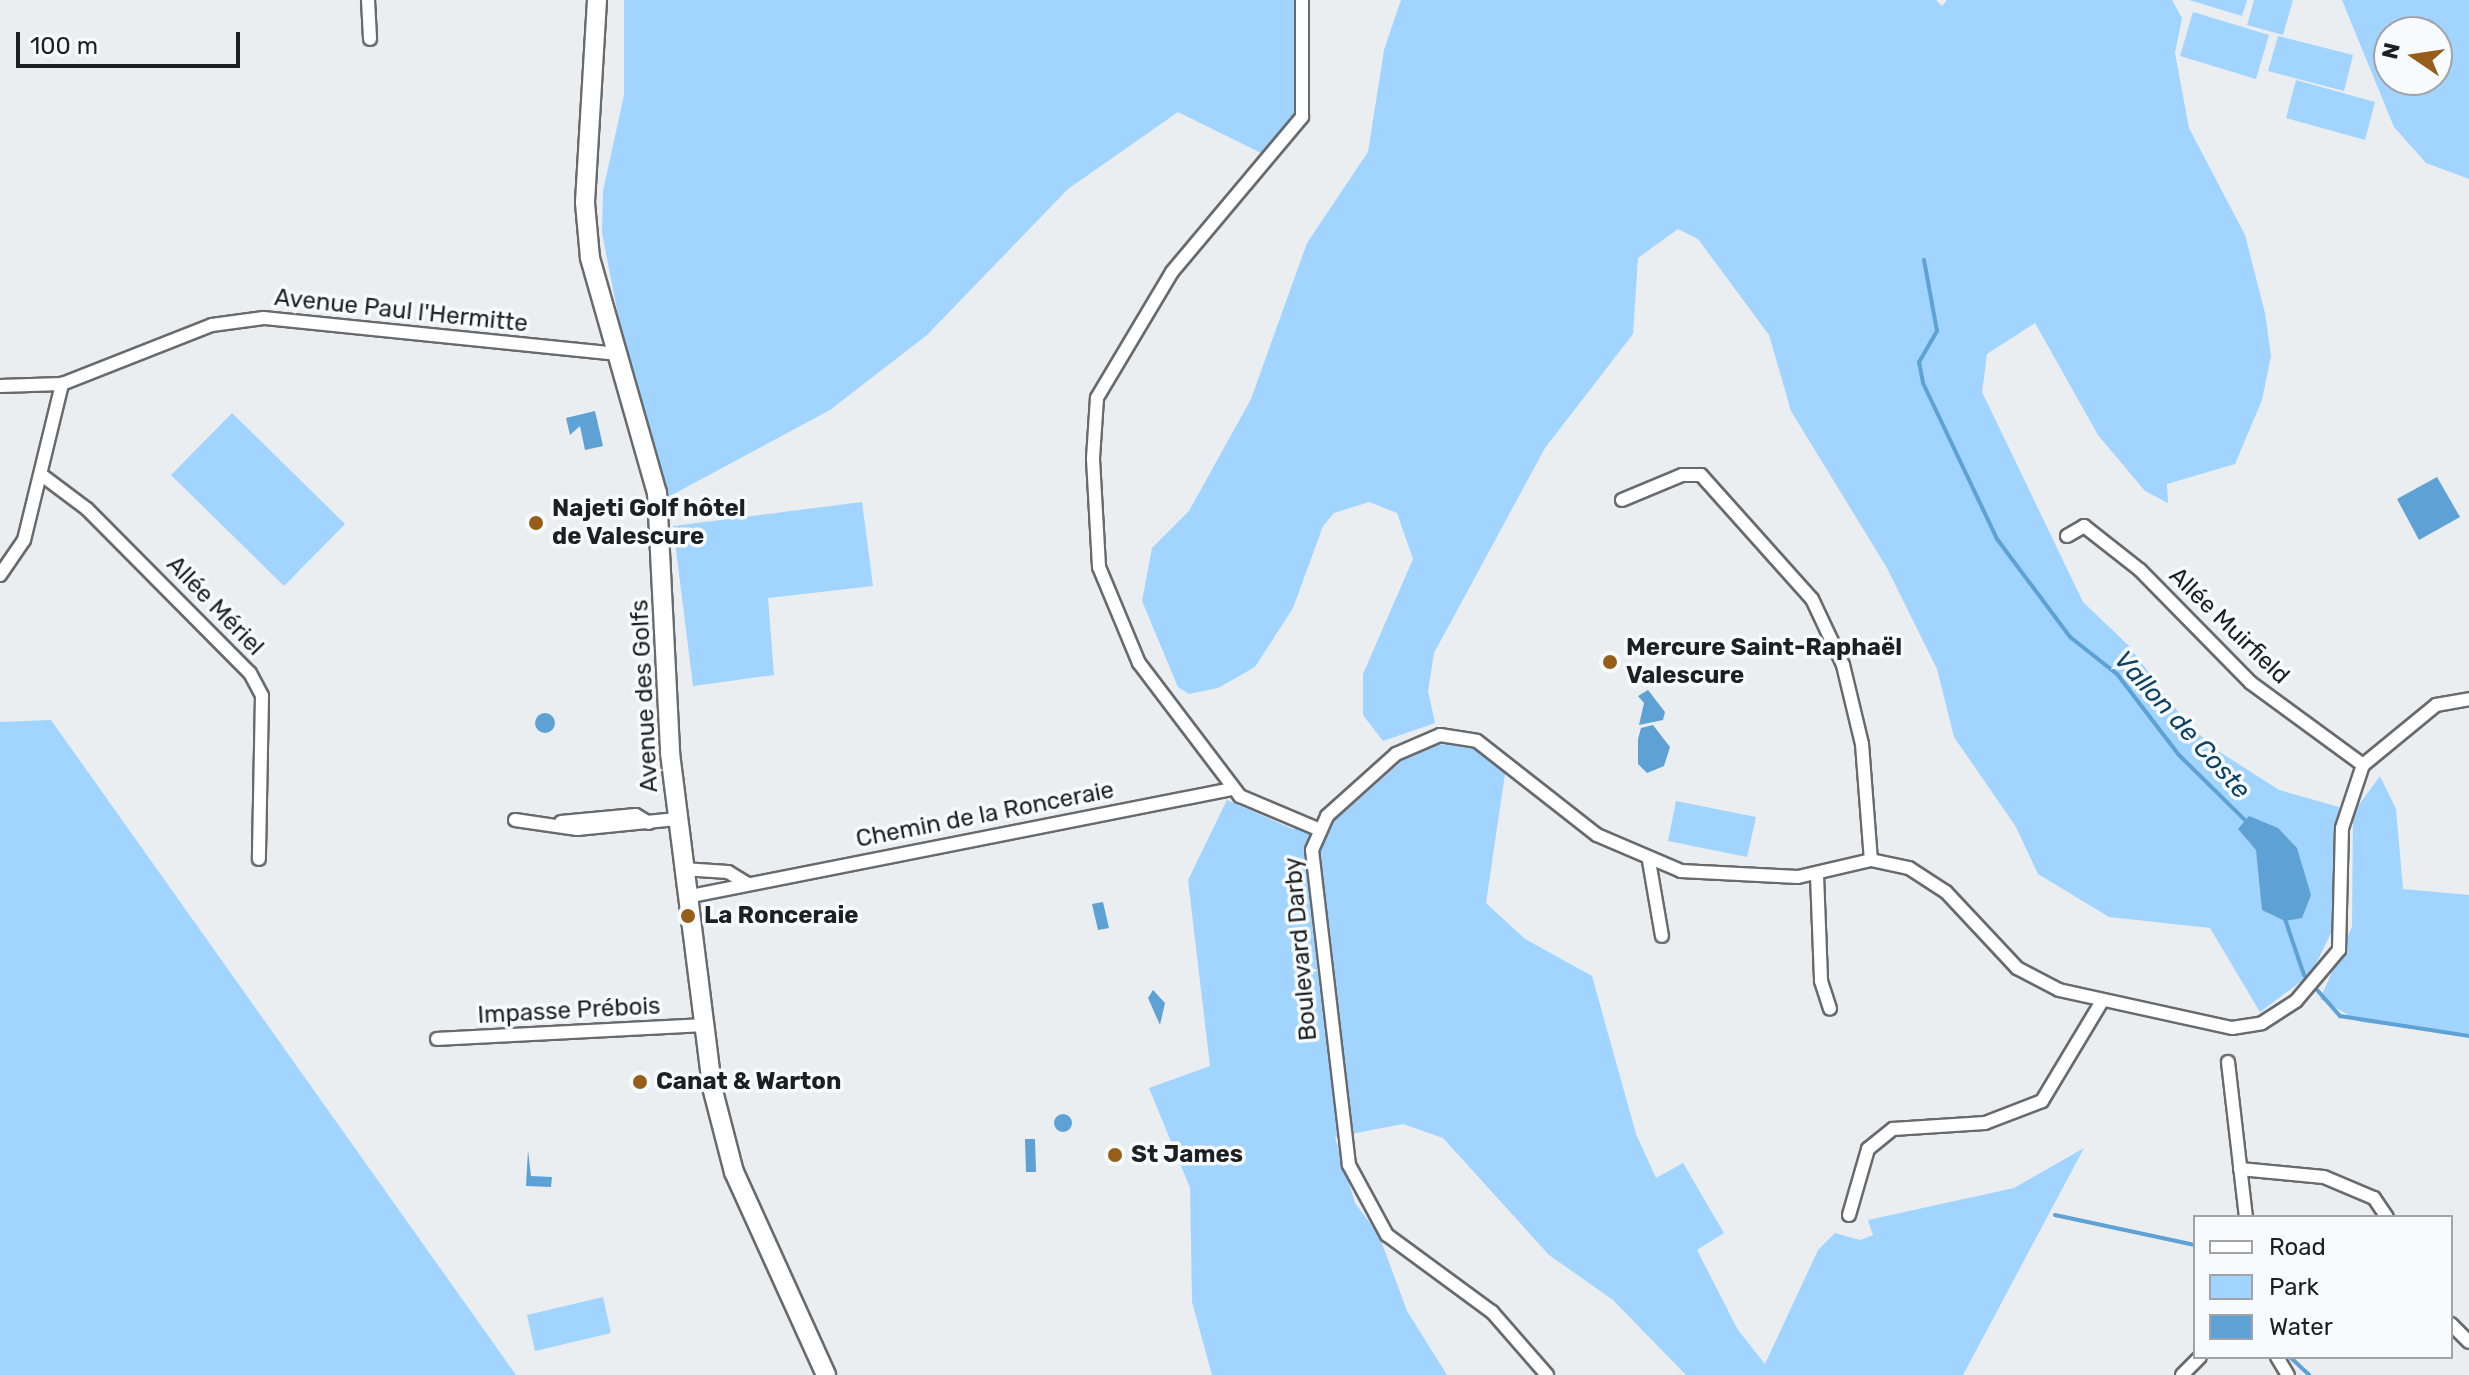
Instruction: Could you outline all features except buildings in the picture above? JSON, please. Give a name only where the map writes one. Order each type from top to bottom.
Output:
[{"type":"main road","name":"Avenue des Golfs","points":[[597,0],[585,203],[590,258],[657,493],[677,819],[704,1025],[734,1172],[826,1375]]},
{"type":"street","points":[[368,0],[370,39]]},
{"type":"street","points":[[1302,0],[1302,117],[1184,252],[1102,389],[1093,421],[1099,567],[1139,663],[1232,789],[1318,829]]},
{"type":"street","name":"Avenue Paul l'Hermitte","points":[[0,386],[62,384],[212,325],[264,318],[617,354]]},
{"type":"street","points":[[0,575],[24,540],[43,476],[62,384]]},
{"type":"street","points":[[1622,500],[1682,475],[1701,475],[1812,599],[1843,665],[1862,744],[1871,860],[1929,879],[2017,968],[2059,990],[2102,1001],[2232,1028],[2262,1023],[2296,1001],[2339,950],[2342,828],[2363,765],[2436,705],[2469,699]]},
{"type":"street","name":"Allée Mériel","points":[[43,476],[87,509],[250,673],[262,696],[259,859]]},
{"type":"street","name":"Allée Muirfield","points":[[2067,536],[2084,526],[2251,683],[2363,765]]},
{"type":"street","name":"Boulevard Darby","points":[[1547,1375],[1492,1312],[1411,1257],[1367,1210],[1341,1122],[1315,903],[1318,829],[1407,746],[1460,736],[1495,753],[1597,835],[1649,861],[1720,876],[1817,875],[1871,860]]},
{"type":"street","name":"Chemin de la Ronceraie","points":[[686,897],[1232,789]]},
{"type":"street","points":[[515,820],[561,822],[636,815],[649,823],[677,819]]},
{"type":"street","points":[[1649,861],[1662,936]]},
{"type":"street","name":"Chemin de la Ronceraie","points":[[683,869],[728,872],[746,883]]},
{"type":"street","points":[[1817,875],[1821,981],[1830,1009]]},
{"type":"street","points":[[1849,1215],[1868,1149],[1893,1129],[1985,1123],[2042,1101],[2102,1001]]},
{"type":"street","name":"Impasse Prébois","points":[[437,1039],[704,1025]]},
{"type":"street","points":[[2228,1062],[2246,1215]]},
{"type":"street","points":[[2240,1169],[2324,1177],[2374,1198],[2386,1215]]},
{"type":"street","points":[[2453,1326],[2469,1342]]},
{"type":"street","points":[[2182,1375],[2198,1359]]},
{"type":"green space","points":[[624,0],[1296,0],[1305,105],[1267,156],[1178,112],[1068,189],[927,335],[830,410],[655,504],[602,233],[603,191],[624,95]]},
{"type":"green space","points":[[1401,0],[1936,0],[1942,6],[1947,0],[2172,0],[2182,18],[2175,53],[2189,128],[2245,235],[2265,313],[2271,356],[2262,400],[2235,464],[2167,484],[2168,503],[2145,491],[2098,435],[2035,323],[1987,354],[1982,392],[2083,602],[2128,645],[2179,713],[2212,747],[2279,790],[2339,807],[2333,929],[2311,974],[2260,1012],[2210,928],[2109,917],[2038,874],[2016,827],[1954,737],[1937,669],[1887,568],[1791,411],[1769,335],[1698,239],[1678,229],[1638,258],[1633,334],[1545,448],[1434,653],[1428,691],[1435,723],[1383,741],[1363,715],[1363,674],[1413,559],[1397,513],[1369,502],[1334,513],[1323,526],[1293,608],[1255,667],[1218,688],[1189,694],[1178,687],[1142,601],[1152,548],[1189,511],[1251,399],[1307,243],[1368,152],[1384,50]]},
{"type":"green space","points":[[2189,0],[2247,0],[2242,16]]},
{"type":"green space","points":[[2254,0],[2293,0],[2283,35],[2247,25]]},
{"type":"green space","points":[[2342,0],[2469,0],[2469,179],[2426,163],[2394,127],[2381,96],[2453,96],[2453,16],[2373,16],[2373,76]]},
{"type":"green space","points":[[2193,12],[2269,35],[2256,79],[2180,56]]},
{"type":"green space","points":[[2278,36],[2353,55],[2344,91],[2268,71]]},
{"type":"green space","points":[[2296,80],[2375,102],[2365,140],[2286,118]]},
{"type":"green space","points":[[232,413],[345,524],[284,586],[171,475]]},
{"type":"green space","points":[[862,502],[873,586],[768,598],[774,675],[693,686],[673,526]]},
{"type":"green space","points":[[51,720],[516,1375],[0,1375],[0,722]]},
{"type":"green space","points":[[1462,742],[1506,767],[1486,903],[1525,939],[1592,976],[1636,1134],[1656,1178],[1683,1163],[1724,1233],[1697,1250],[1738,1330],[1765,1364],[1818,1250],[1835,1233],[1860,1240],[1873,1235],[1868,1220],[2014,1188],[2084,1148],[1963,1375],[1686,1375],[1613,1300],[1549,1255],[1443,1138],[1403,1124],[1335,1137],[1355,1203],[1379,1235],[1407,1311],[1447,1375],[1212,1375],[1192,1302],[1190,1188],[1149,1088],[1210,1066],[1188,880],[1227,800],[1293,829],[1330,825],[1403,760],[1429,746]]},
{"type":"green space","points":[[2380,776],[2396,809],[2403,889],[2469,895],[2469,1036],[2361,1022],[2320,999],[2352,927],[2353,813]]},
{"type":"green space","points":[[1676,801],[1756,817],[1747,857],[1668,841]]},
{"type":"green space","points":[[603,1297],[611,1333],[535,1351],[527,1315]]},
{"type":"water","points":[[595,411],[603,446],[585,450],[580,426],[570,435],[566,418]]},
{"type":"water","points":[[2437,477],[2460,517],[2419,540],[2397,499]]},
{"type":"water","points":[[1648,690],[1665,712],[1663,720],[1639,725],[1644,703],[1638,696]]},
{"type":"water","points":[[541,713],[549,713],[555,723],[549,733],[541,733],[535,727],[535,719]]},
{"type":"water","points":[[1653,725],[1670,747],[1664,766],[1647,773],[1638,764],[1638,739],[1641,728]]},
{"type":"water","points":[[2249,816],[2278,828],[2297,848],[2311,895],[2302,918],[2285,921],[2262,910],[2256,850],[2238,829]]},
{"type":"water","points":[[1103,902],[1109,928],[1098,930],[1092,904]]},
{"type":"water","points":[[1153,990],[1165,1003],[1160,1025],[1148,998]]},
{"type":"water","points":[[1063,1114],[1072,1123],[1063,1132],[1054,1123]]},
{"type":"water","points":[[1025,1139],[1035,1139],[1036,1172],[1026,1172]]},
{"type":"water","points":[[528,1150],[531,1176],[552,1177],[551,1187],[526,1186]]},
{"type":"waterway","name":"Vallon de Coste","points":[[1924,260],[1937,331],[1919,362],[1923,383],[1997,539],[2070,637],[2117,674],[2179,755],[2248,823]]},
{"type":"waterway","name":"Vallon de Coste","points":[[2284,916],[2304,975],[2340,1016],[2469,1036]]},
{"type":"waterway","points":[[2055,1215],[2193,1245]]},
{"type":"waterway","points":[[2292,1359],[2309,1375]]},
{"type":"place","name":"Najeti Golf hôtel de Valescure","points":[[536,523]]},
{"type":"place","name":"Mercure Saint-Raphaël Valescure","points":[[1610,662]]},
{"type":"place","name":"La Ronceraie","points":[[688,916]]},
{"type":"place","name":"Canat & Warton","points":[[640,1082]]},
{"type":"place","name":"St James","points":[[1115,1155]]}]
